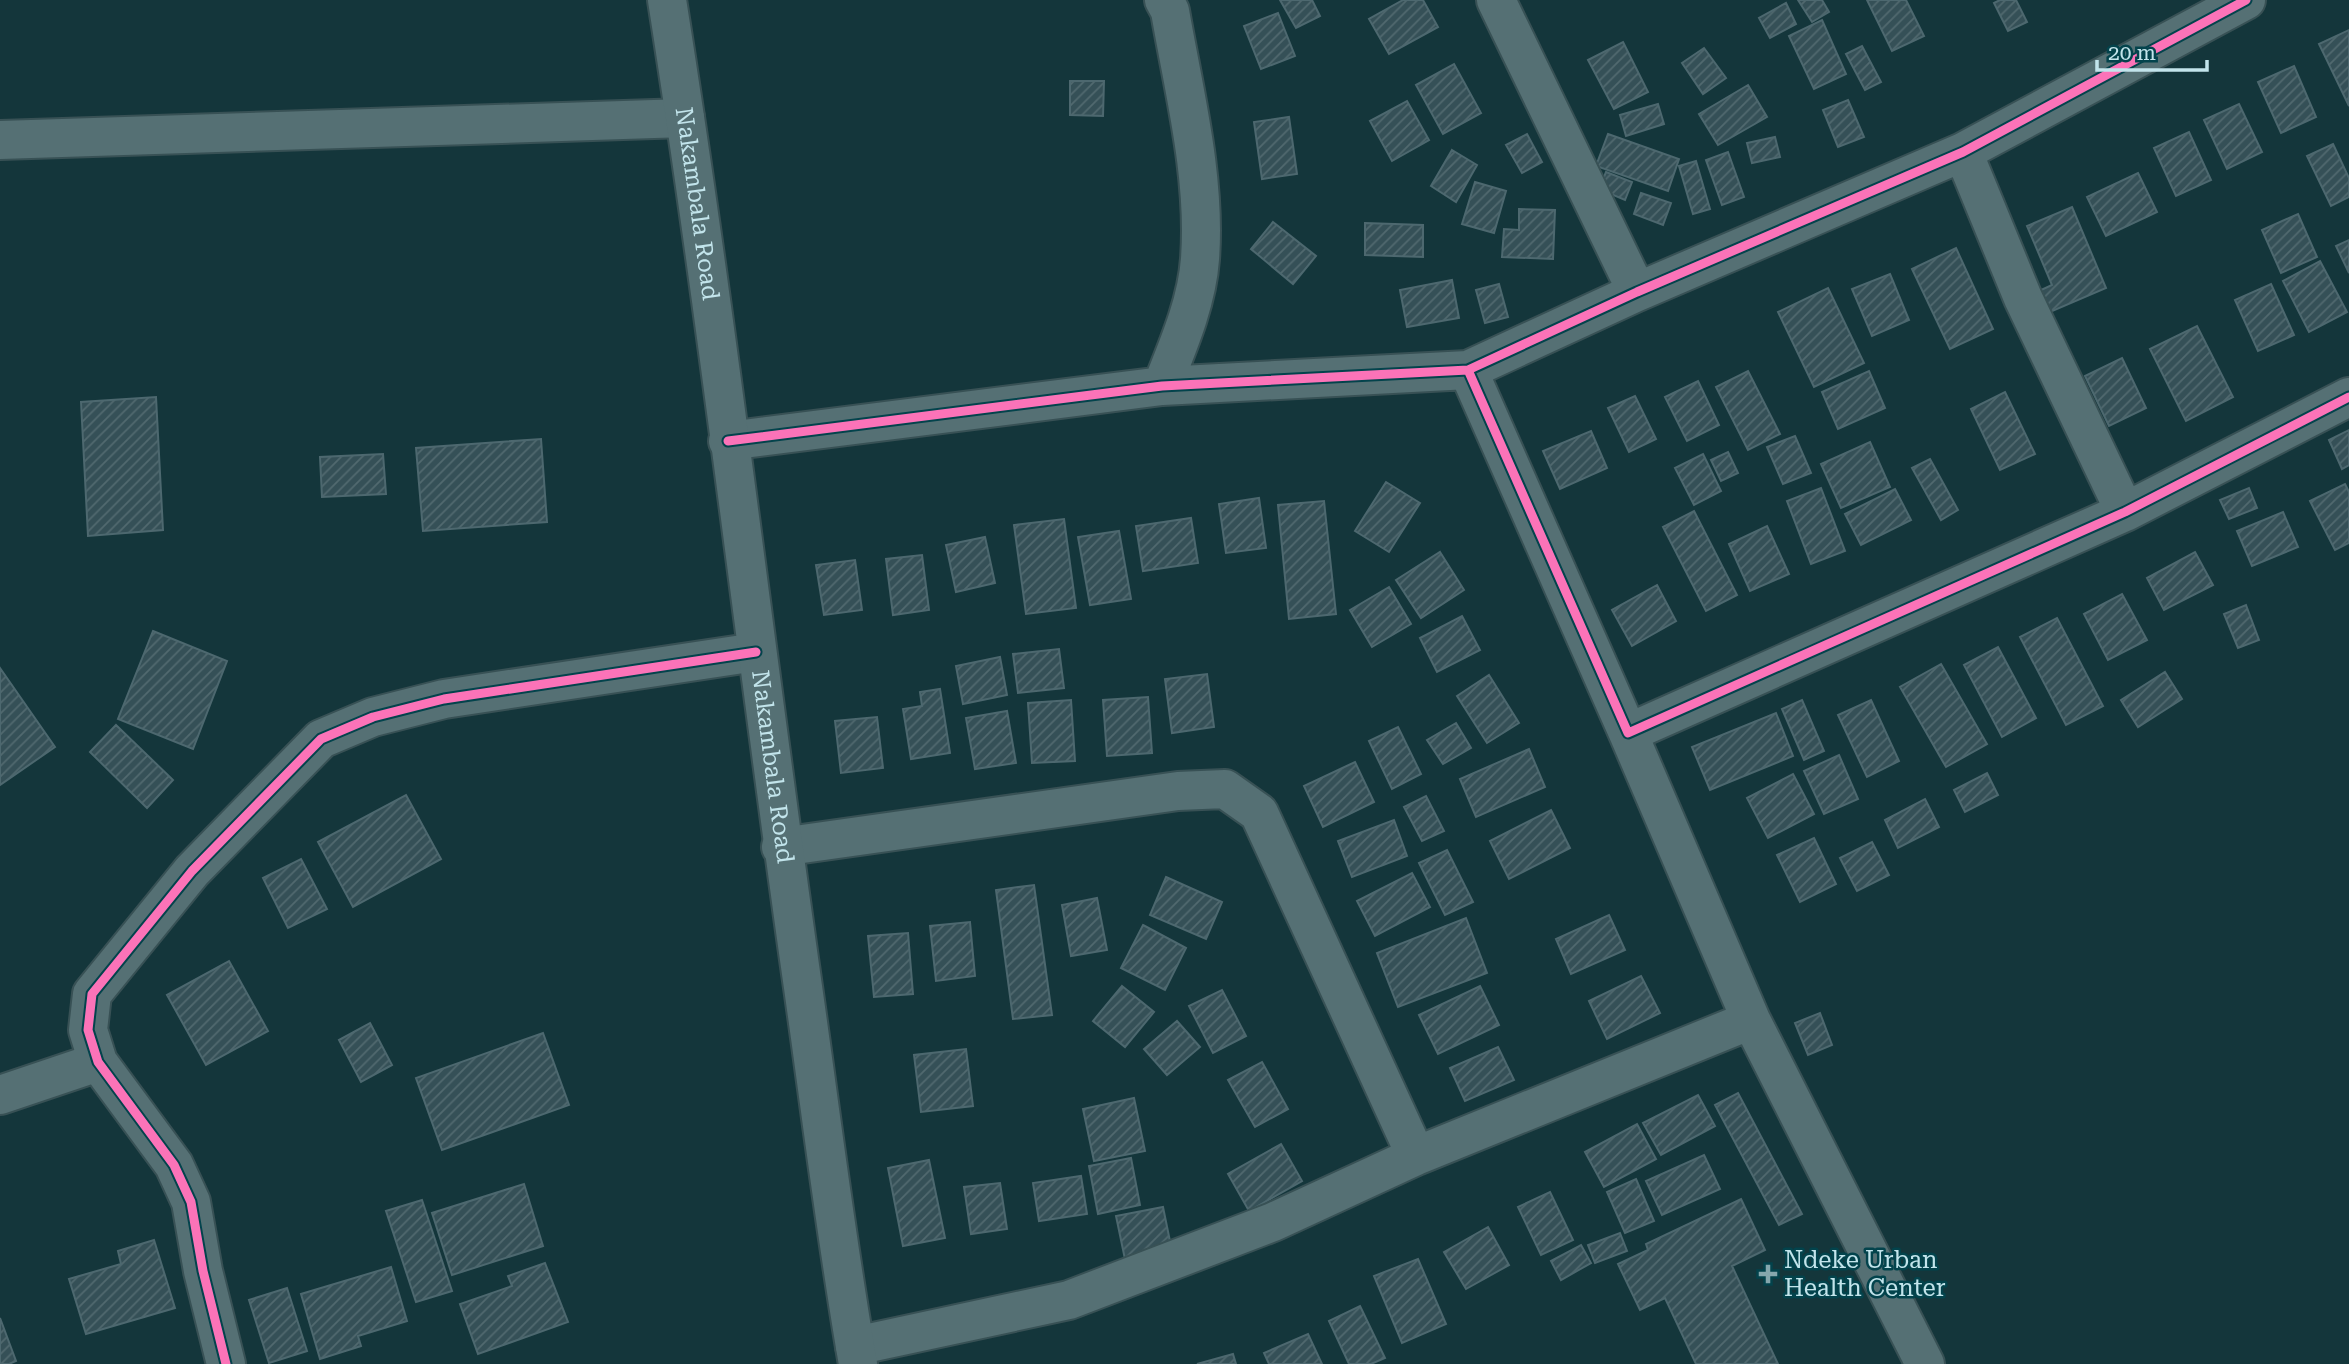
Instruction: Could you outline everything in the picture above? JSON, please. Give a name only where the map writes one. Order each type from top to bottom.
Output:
[{"type":"street","name":"Nakambala Road","points":[[667,0],[757,652],[781,847],[832,1208],[856,1355]]},
{"type":"street","points":[[1162,386],[1184,330],[1200,261],[1200,183],[1170,11],[1164,0]]},
{"type":"street","points":[[1496,0],[1637,292]]},
{"type":"street","points":[[728,441],[1162,386],[1468,370],[1637,292],[1963,152],[2246,0]]},
{"type":"street","points":[[0,140],[685,118]]},
{"type":"street","points":[[1963,152],[2024,298],[2124,512]]},
{"type":"street","points":[[1468,370],[1629,733],[1751,1020],[1925,1364]]},
{"type":"street","points":[[1629,733],[2124,512],[2349,397]]},
{"type":"street","points":[[226,1364],[203,1271],[191,1202],[174,1165],[98,1062],[88,1030],[92,994],[192,871],[321,739],[373,717],[444,699],[757,652]]},
{"type":"street","points":[[781,847],[1178,791],[1225,789],[1259,813],[1416,1156]]},
{"type":"street","points":[[856,1355],[1069,1300],[1273,1222],[1416,1156],[1751,1020]]},
{"type":"street","points":[[0,1095],[98,1062]]},
{"type":"building","points":[[1280,0],[1312,0],[1320,16],[1296,28]]},
{"type":"building","points":[[1403,0],[1423,0],[1438,27],[1389,54],[1369,19]]},
{"type":"building","points":[[1798,0],[1822,0],[1829,12],[1812,22]]},
{"type":"building","points":[[1867,0],[1906,0],[1924,36],[1892,51]]},
{"type":"building","points":[[2000,0],[2016,0],[2027,22],[2008,31],[1994,3]]},
{"type":"building","points":[[1786,3],[1796,24],[1770,38],[1759,18]]},
{"type":"building","points":[[1278,13],[1295,56],[1261,69],[1244,26]]},
{"type":"building","points":[[1822,20],[1846,74],[1814,89],[1789,36]]},
{"type":"building","points":[[2349,30],[2349,106],[2319,44]]},
{"type":"building","points":[[1623,42],[1648,92],[1614,109],[1588,60]]},
{"type":"building","points":[[1862,46],[1881,82],[1865,90],[1846,54]]},
{"type":"building","points":[[1704,48],[1726,78],[1703,94],[1682,63]]},
{"type":"building","points":[[1454,64],[1481,113],[1443,134],[1416,85]]},
{"type":"building","points":[[2294,66],[2316,117],[2281,133],[2258,82]]},
{"type":"building","points":[[1070,81],[1104,81],[1103,116],[1070,115]]},
{"type":"building","points":[[1748,85],[1767,117],[1718,145],[1699,114]]},
{"type":"building","points":[[1848,100],[1864,137],[1838,147],[1823,110]]},
{"type":"building","points":[[1407,101],[1429,140],[1392,161],[1370,121]]},
{"type":"building","points":[[1658,104],[1664,124],[1626,136],[1620,115]]},
{"type":"building","points":[[2239,104],[2262,152],[2227,169],[2204,120]]},
{"type":"building","points":[[1289,117],[1297,174],[1262,179],[1254,122]]},
{"type":"building","points":[[2189,132],[2211,180],[2176,196],[2154,148]]},
{"type":"building","points":[[1527,134],[1542,162],[1522,173],[1506,145]]},
{"type":"building","points":[[1608,134],[1679,159],[1668,191],[1596,166]]},
{"type":"building","points":[[1775,137],[1780,157],[1752,163],[1747,143]]},
{"type":"building","points":[[2333,144],[2349,178],[2349,197],[2331,206],[2307,156]]},
{"type":"building","points":[[1452,150],[1477,165],[1456,202],[1431,186]]},
{"type":"building","points":[[1728,152],[1744,197],[1722,205],[1706,160]]},
{"type":"building","points":[[1696,161],[1710,209],[1693,214],[1679,166]]},
{"type":"building","points":[[1606,172],[1632,182],[1625,200],[1599,189]]},
{"type":"building","points":[[2138,173],[2157,212],[2106,236],[2087,197]]},
{"type":"building","points":[[1475,182],[1506,191],[1494,233],[1462,224]]},
{"type":"building","points":[[1641,193],[1671,203],[1663,225],[1634,214]]},
{"type":"building","points":[[2072,207],[2106,288],[2050,312],[2041,290],[2052,285],[2027,226]]},
{"type":"building","points":[[1519,209],[1555,210],[1553,259],[1502,257],[1504,229],[1519,230]]},
{"type":"building","points":[[2298,214],[2317,257],[2281,273],[2262,230]]},
{"type":"building","points":[[1273,222],[1316,256],[1293,284],[1251,249]]},
{"type":"building","points":[[1365,223],[1423,225],[1423,257],[1365,255]]},
{"type":"building","points":[[2349,240],[2349,273],[2336,246]]},
{"type":"building","points":[[1956,248],[1993,329],[1950,349],[1912,269]]},
{"type":"building","points":[[2320,261],[2347,312],[2309,332],[2283,281]]},
{"type":"building","points":[[1890,274],[1909,320],[1872,336],[1852,289]]},
{"type":"building","points":[[1452,280],[1459,318],[1407,327],[1400,290]]},
{"type":"building","points":[[1499,284],[1508,317],[1485,323],[1476,290]]},
{"type":"building","points":[[2271,284],[2294,335],[2258,351],[2235,300]]},
{"type":"building","points":[[1828,288],[1864,363],[1814,387],[1778,312]]},
{"type":"building","points":[[2197,326],[2233,397],[2186,421],[2150,349]]},
{"type":"building","points":[[2122,358],[2146,408],[2109,426],[2085,376]]},
{"type":"building","points":[[1748,371],[1780,434],[1748,450],[1716,387]]},
{"type":"building","points":[[1869,371],[1885,408],[1838,429],[1822,392]]},
{"type":"building","points":[[1698,381],[1719,425],[1687,441],[1665,397]]},
{"type":"building","points":[[2005,392],[2035,454],[2000,470],[1971,409]]},
{"type":"building","points":[[1635,396],[1656,439],[1629,452],[1608,408]]},
{"type":"building","points":[[156,397],[163,530],[88,536],[81,402]]},
{"type":"building","points":[[2349,430],[2349,465],[2342,469],[2329,440]]},
{"type":"building","points":[[1591,431],[1607,468],[1560,489],[1543,451]]},
{"type":"building","points":[[1795,436],[1811,473],[1783,484],[1767,447]]},
{"type":"building","points":[[541,439],[547,522],[423,531],[416,448]]},
{"type":"building","points":[[1870,442],[1890,487],[1841,508],[1821,464]]},
{"type":"building","points":[[1728,452],[1738,473],[1721,481],[1711,460]]},
{"type":"building","points":[[383,454],[386,494],[322,497],[320,457]]},
{"type":"building","points":[[1703,454],[1721,491],[1694,505],[1675,468]]},
{"type":"building","points":[[1930,459],[1958,510],[1941,520],[1912,468]]},
{"type":"building","points":[[1386,482],[1420,503],[1389,552],[1355,531]]},
{"type":"building","points":[[2345,484],[2349,492],[2349,543],[2335,550],[2310,501]]},
{"type":"building","points":[[1821,488],[1845,551],[1811,564],[1787,501]]},
{"type":"building","points":[[2249,488],[2257,508],[2229,519],[2220,500]]},
{"type":"building","points":[[1895,489],[1911,520],[1861,545],[1845,514]]},
{"type":"building","points":[[1259,498],[1266,548],[1226,553],[1219,504]]},
{"type":"building","points":[[1324,501],[1336,614],[1289,619],[1278,505]]},
{"type":"building","points":[[1694,511],[1737,595],[1706,611],[1663,527]]},
{"type":"building","points":[[2283,512],[2298,547],[2252,566],[2237,531]]},
{"type":"building","points":[[1191,518],[1198,563],[1143,571],[1136,526]]},
{"type":"building","points":[[1064,519],[1076,608],[1026,614],[1014,525]]},
{"type":"building","points":[[1767,526],[1789,574],[1750,591],[1729,544]]},
{"type":"building","points":[[1119,531],[1131,599],[1090,605],[1078,537]]},
{"type":"building","points":[[985,537],[995,583],[956,592],[946,545]]},
{"type":"building","points":[[1440,552],[1464,590],[1421,618],[1396,580]]},
{"type":"building","points":[[2195,552],[2213,585],[2164,610],[2147,578]]},
{"type":"building","points":[[922,555],[929,610],[893,615],[886,559]]},
{"type":"building","points":[[855,560],[862,610],[824,615],[816,565]]},
{"type":"building","points":[[1657,585],[1676,621],[1632,646],[1612,610]]},
{"type":"building","points":[[1389,587],[1411,624],[1372,647],[1350,610]]},
{"type":"building","points":[[2122,594],[2147,640],[2108,660],[2084,614]]},
{"type":"building","points":[[2246,605],[2259,640],[2238,648],[2224,614]]},
{"type":"building","points":[[1462,616],[1480,650],[1437,672],[1420,638]]},
{"type":"building","points":[[2057,618],[2103,706],[2066,725],[2020,637]]},
{"type":"building","points":[[153,631],[227,661],[193,749],[118,719]]},
{"type":"building","points":[[1998,647],[2036,718],[2002,737],[1964,665]]},
{"type":"building","points":[[1059,649],[1064,688],[1018,693],[1013,654]]},
{"type":"building","points":[[1000,657],[1007,695],[963,704],[956,666]]},
{"type":"building","points":[[1941,664],[1987,744],[1946,767],[1900,687]]},
{"type":"building","points":[[0,668],[55,747],[0,785]]},
{"type":"building","points":[[2165,672],[2182,699],[2138,727],[2121,700]]},
{"type":"building","points":[[1207,674],[1214,727],[1172,733],[1165,679]]},
{"type":"building","points":[[1489,675],[1519,723],[1487,743],[1457,696]]},
{"type":"building","points":[[940,689],[950,753],[911,759],[903,709],[922,706],[920,692]]},
{"type":"building","points":[[1148,697],[1152,753],[1107,756],[1103,700]]},
{"type":"building","points":[[1071,700],[1075,761],[1032,763],[1028,703]]},
{"type":"building","points":[[1802,700],[1824,751],[1804,760],[1782,709]]},
{"type":"building","points":[[1871,700],[1899,761],[1867,777],[1838,715]]},
{"type":"building","points":[[1007,711],[1016,763],[975,769],[966,718]]},
{"type":"building","points":[[1776,713],[1793,756],[1710,790],[1692,747]]},
{"type":"building","points":[[877,717],[883,768],[841,773],[835,721]]},
{"type":"building","points":[[1456,723],[1471,748],[1443,764],[1427,740]]},
{"type":"building","points":[[116,725],[173,780],[147,808],[90,752]]},
{"type":"building","points":[[1398,727],[1421,774],[1392,789],[1369,741]]},
{"type":"building","points":[[1529,749],[1545,787],[1476,817],[1460,779]]},
{"type":"building","points":[[1839,755],[1858,799],[1824,814],[1804,771]]},
{"type":"building","points":[[1355,762],[1374,802],[1323,827],[1304,786]]},
{"type":"building","points":[[1987,773],[1998,795],[1965,812],[1954,790]]},
{"type":"building","points":[[1793,774],[1814,814],[1768,838],[1747,798]]},
{"type":"building","points":[[406,795],[441,859],[353,907],[318,842]]},
{"type":"building","points":[[1426,796],[1444,831],[1422,841],[1404,807]]},
{"type":"building","points":[[1925,799],[1939,827],[1898,848],[1885,820]]},
{"type":"building","points":[[1551,810],[1570,848],[1509,879],[1490,841]]},
{"type":"building","points":[[1394,820],[1407,856],[1352,877],[1338,841]]},
{"type":"building","points":[[1814,838],[1836,884],[1800,902],[1777,855]]},
{"type":"building","points":[[1872,842],[1889,875],[1857,891],[1840,858]]},
{"type":"building","points":[[1447,850],[1473,902],[1445,915],[1419,863]]},
{"type":"building","points":[[301,859],[327,909],[288,928],[263,878]]},
{"type":"building","points":[[1412,873],[1430,907],[1375,936],[1357,901]]},
{"type":"building","points":[[1166,877],[1222,902],[1206,939],[1150,915]]},
{"type":"building","points":[[1034,885],[1052,1015],[1013,1019],[996,890]]},
{"type":"building","points":[[1097,898],[1107,950],[1071,956],[1062,905]]},
{"type":"building","points":[[1609,915],[1625,950],[1571,974],[1556,939]]},
{"type":"building","points":[[1466,918],[1487,973],[1398,1007],[1377,953]]},
{"type":"building","points":[[970,922],[975,976],[936,981],[930,926]]},
{"type":"building","points":[[1143,925],[1186,948],[1165,990],[1121,968]]},
{"type":"building","points":[[908,933],[913,994],[874,997],[868,936]]},
{"type":"building","points":[[229,961],[268,1031],[206,1065],[167,995]]},
{"type":"building","points":[[1641,976],[1660,1013],[1607,1039],[1589,1001]]},
{"type":"building","points":[[1122,986],[1154,1012],[1125,1047],[1093,1021]]},
{"type":"building","points":[[1480,986],[1499,1025],[1438,1054],[1419,1015]]},
{"type":"building","points":[[1222,990],[1246,1036],[1213,1053],[1189,1006]]},
{"type":"building","points":[[1820,1013],[1832,1045],[1808,1055],[1795,1023]]},
{"type":"building","points":[[1177,1021],[1200,1047],[1167,1075],[1144,1049]]},
{"type":"building","points":[[370,1023],[392,1065],[361,1082],[339,1040]]},
{"type":"building","points":[[543,1033],[569,1105],[442,1150],[416,1078]]},
{"type":"building","points":[[1498,1047],[1514,1080],[1465,1101],[1450,1068]]},
{"type":"building","points":[[966,1049],[973,1106],[921,1112],[914,1055]]},
{"type":"building","points":[[1262,1062],[1288,1109],[1255,1127],[1228,1080]]},
{"type":"building","points":[[1738,1093],[1802,1214],[1779,1225],[1715,1105]]},
{"type":"building","points":[[1698,1095],[1715,1126],[1661,1155],[1643,1123]]},
{"type":"building","points":[[1134,1098],[1145,1151],[1094,1161],[1083,1109]]},
{"type":"building","points":[[1637,1124],[1656,1159],[1604,1187],[1585,1152]]},
{"type":"building","points":[[1281,1144],[1302,1181],[1249,1211],[1228,1174]]},
{"type":"building","points":[[1704,1155],[1720,1189],[1662,1215],[1646,1181]]},
{"type":"building","points":[[1131,1158],[1140,1205],[1098,1214],[1089,1166]]},
{"type":"building","points":[[929,1160],[945,1238],[903,1246],[888,1168]]},
{"type":"building","points":[[1081,1176],[1087,1214],[1039,1221],[1033,1183]]},
{"type":"building","points":[[1636,1179],[1654,1221],[1625,1233],[1607,1192]]},
{"type":"building","points":[[1000,1183],[1007,1229],[971,1234],[964,1187]]},
{"type":"building","points":[[524,1184],[543,1246],[452,1275],[432,1213]]},
{"type":"building","points":[[1550,1192],[1573,1240],[1541,1255],[1518,1207]]},
{"type":"building","points":[[1741,1199],[1765,1250],[1732,1266],[1778,1364],[1696,1364],[1665,1298],[1640,1310],[1618,1264],[1648,1250],[1646,1244]]},
{"type":"building","points":[[422,1200],[452,1291],[416,1302],[386,1211]]},
{"type":"building","points":[[1163,1207],[1173,1256],[1126,1264],[1116,1216]]},
{"type":"building","points":[[1488,1227],[1509,1265],[1466,1289],[1444,1252]]},
{"type":"building","points":[[1620,1233],[1627,1251],[1595,1263],[1588,1245]]},
{"type":"building","points":[[154,1240],[175,1308],[86,1334],[69,1279],[121,1264],[118,1251]]},
{"type":"building","points":[[1581,1245],[1591,1263],[1561,1280],[1551,1261]]},
{"type":"building","points":[[1418,1259],[1446,1324],[1402,1343],[1374,1276]]},
{"type":"building","points":[[545,1263],[568,1322],[478,1354],[460,1304],[512,1286],[508,1276]]},
{"type":"building","points":[[391,1267],[407,1321],[358,1336],[361,1346],[320,1359],[301,1294]]},
{"type":"building","points":[[287,1288],[307,1351],[269,1363],[249,1300]]},
{"type":"building","points":[[1360,1306],[1385,1358],[1371,1364],[1349,1364],[1329,1321]]},
{"type":"building","points":[[0,1318],[16,1361],[9,1364],[0,1364]]},
{"type":"building","points":[[1308,1334],[1322,1364],[1269,1364],[1264,1353]]},
{"type":"building","points":[[1233,1354],[1236,1364],[1197,1364]]},
{"type":"cycle path","points":[[728,441],[1162,386],[1468,370],[1637,292],[1963,152],[2246,0]]},
{"type":"cycle path","points":[[1468,370],[1628,733],[2125,512],[2349,397]]},
{"type":"cycle path","points":[[226,1364],[203,1271],[191,1202],[174,1165],[98,1062],[88,1030],[92,994],[192,871],[321,739],[373,717],[444,699],[756,652]]},
{"type":"place","name":"Ndeke Urban Health Center","points":[[1768,1274]]}]
